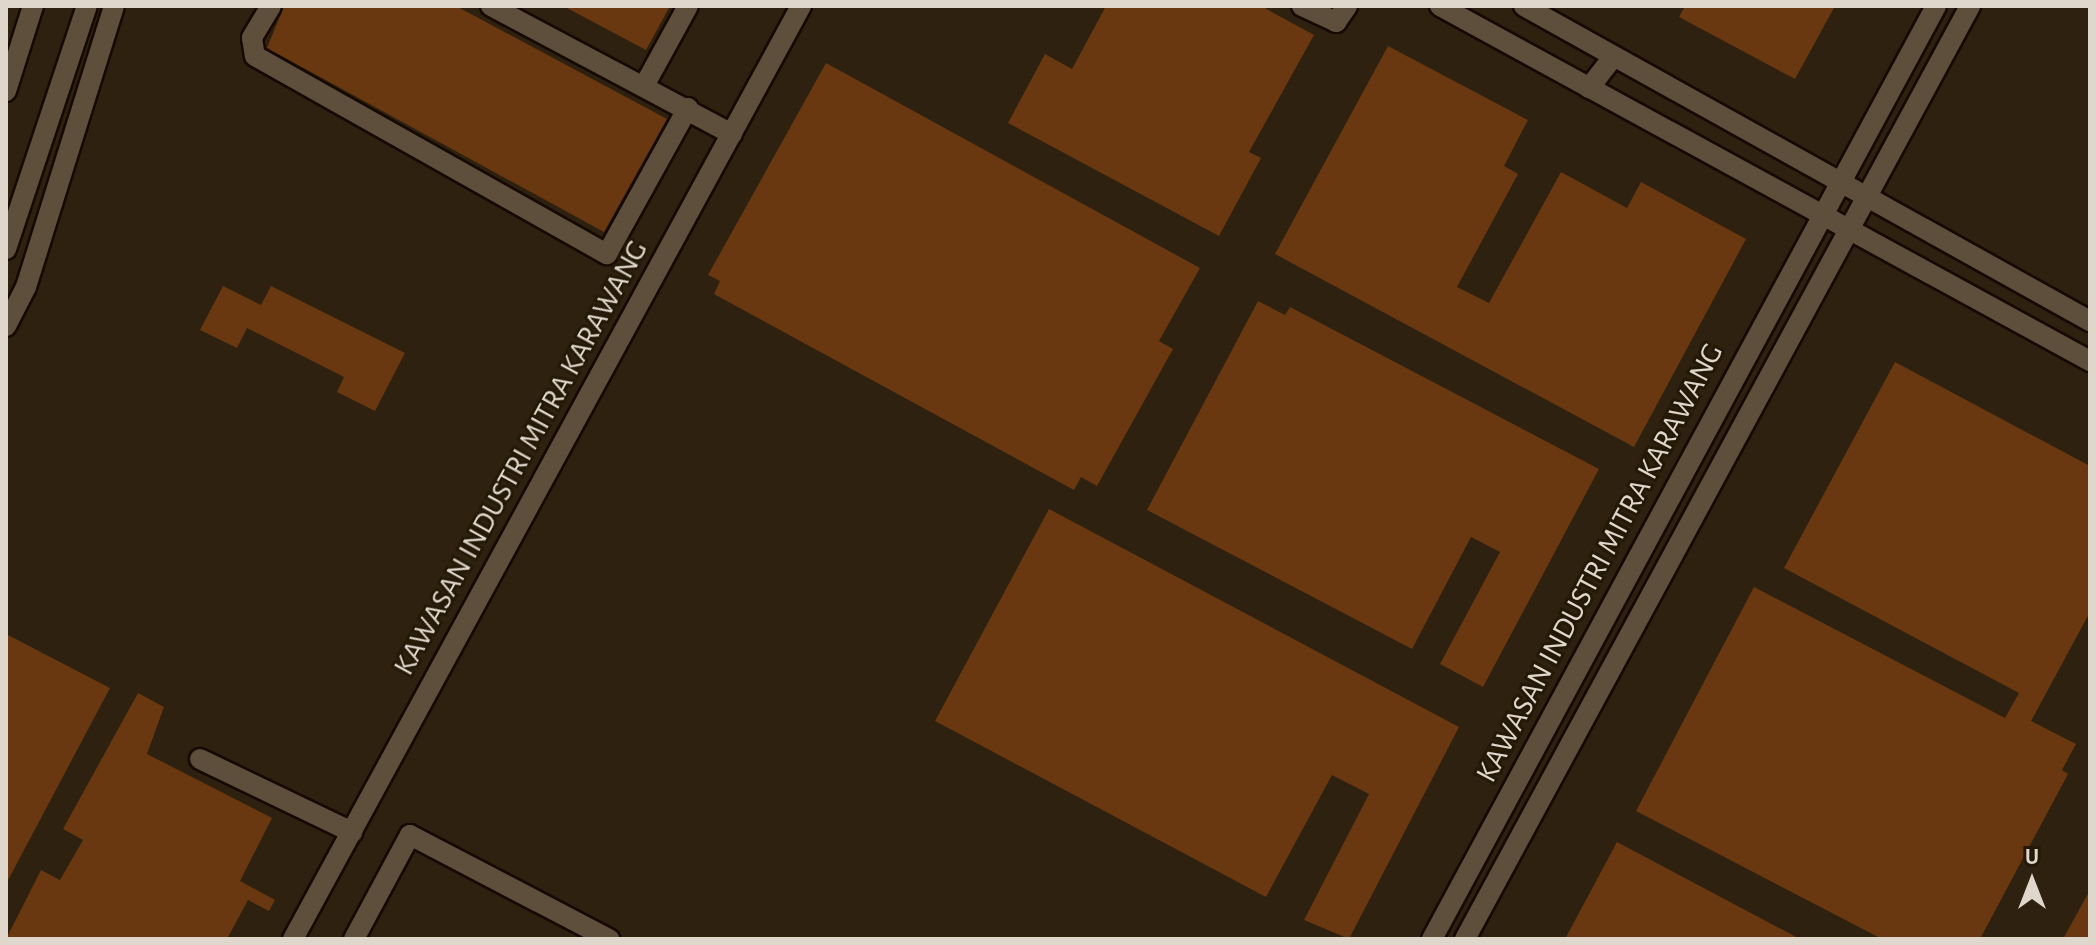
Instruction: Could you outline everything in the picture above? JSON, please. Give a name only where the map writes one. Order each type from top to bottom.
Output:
[{"type":"street","points":[[6,91],[33,6]]},
{"type":"street","points":[[6,249],[87,6]]},
{"type":"street","points":[[6,326],[26,287],[114,6]]},
{"type":"street","points":[[271,6],[252,38],[255,56],[607,254],[688,108]]},
{"type":"street","points":[[491,6],[732,134]]},
{"type":"street","points":[[644,86],[688,6]]},
{"type":"street","name":"KAWASAN INDUSTRI MITRA KARAWANG","points":[[293,939],[801,6]]},
{"type":"street","points":[[1302,6],[1336,22],[1347,6]]},
{"type":"street","points":[[1440,6],[2090,361]]},
{"type":"street","points":[[1524,6],[1867,200],[2090,321]]},
{"type":"street","name":"KAWASAN INDUSTRI MITRA KARAWANG","points":[[1432,939],[1818,214],[1936,6]]},
{"type":"street","name":"KAWASAN INDUSTRI MITRA KARAWANG","points":[[1465,939],[1852,230],[1970,6]]},
{"type":"street","points":[[1589,88],[1613,57]]},
{"type":"street","points":[[200,759],[352,832]]},
{"type":"street","points":[[354,939],[410,835],[609,939]]},
{"type":"building","points":[[284,6],[456,6],[667,119],[604,232],[267,48]]},
{"type":"building","points":[[563,6],[670,6],[646,50]]},
{"type":"building","points":[[1106,6],[1261,6],[1314,35],[1249,152],[1261,158],[1219,236],[1008,123],[1045,54],[1072,69]]},
{"type":"building","points":[[1685,6],[1835,6],[1795,79],[1679,17]]},
{"type":"building","points":[[1388,46],[1528,120],[1504,166],[1518,174],[1457,287],[1489,303],[1561,172],[1627,208],[1641,182],[1746,239],[1634,447],[1275,254]]},
{"type":"building","points":[[826,63],[1200,268],[1159,341],[1173,349],[1097,486],[1081,477],[1074,490],[714,294],[720,281],[708,275]]},
{"type":"building","points":[[223,286],[261,305],[271,286],[405,353],[375,411],[337,392],[344,377],[247,328],[237,348],[200,330]]},
{"type":"building","points":[[1258,301],[1285,315],[1290,307],[1599,469],[1483,687],[1440,664],[1500,552],[1471,537],[1412,649],[1147,510]]},
{"type":"building","points":[[1895,362],[2090,466],[2090,612],[2031,721],[2076,744],[2062,770],[2068,774],[1980,939],[1882,939],[1636,811],[1754,587],[2005,718],[2019,693],[1784,568]]},
{"type":"building","points":[[1049,509],[1459,727],[1349,939],[1304,920],[1369,794],[1332,775],[1266,897],[935,721]]},
{"type":"building","points":[[6,634],[110,688],[6,884]]},
{"type":"building","points":[[138,693],[164,707],[147,754],[272,818],[240,881],[275,900],[269,911],[248,900],[227,939],[6,939],[41,870],[60,880],[83,840],[63,829]]},
{"type":"building","points":[[1617,842],[1800,939],[1565,939]]},
{"type":"building","points":[[2090,890],[2090,939],[2063,939]]}]
